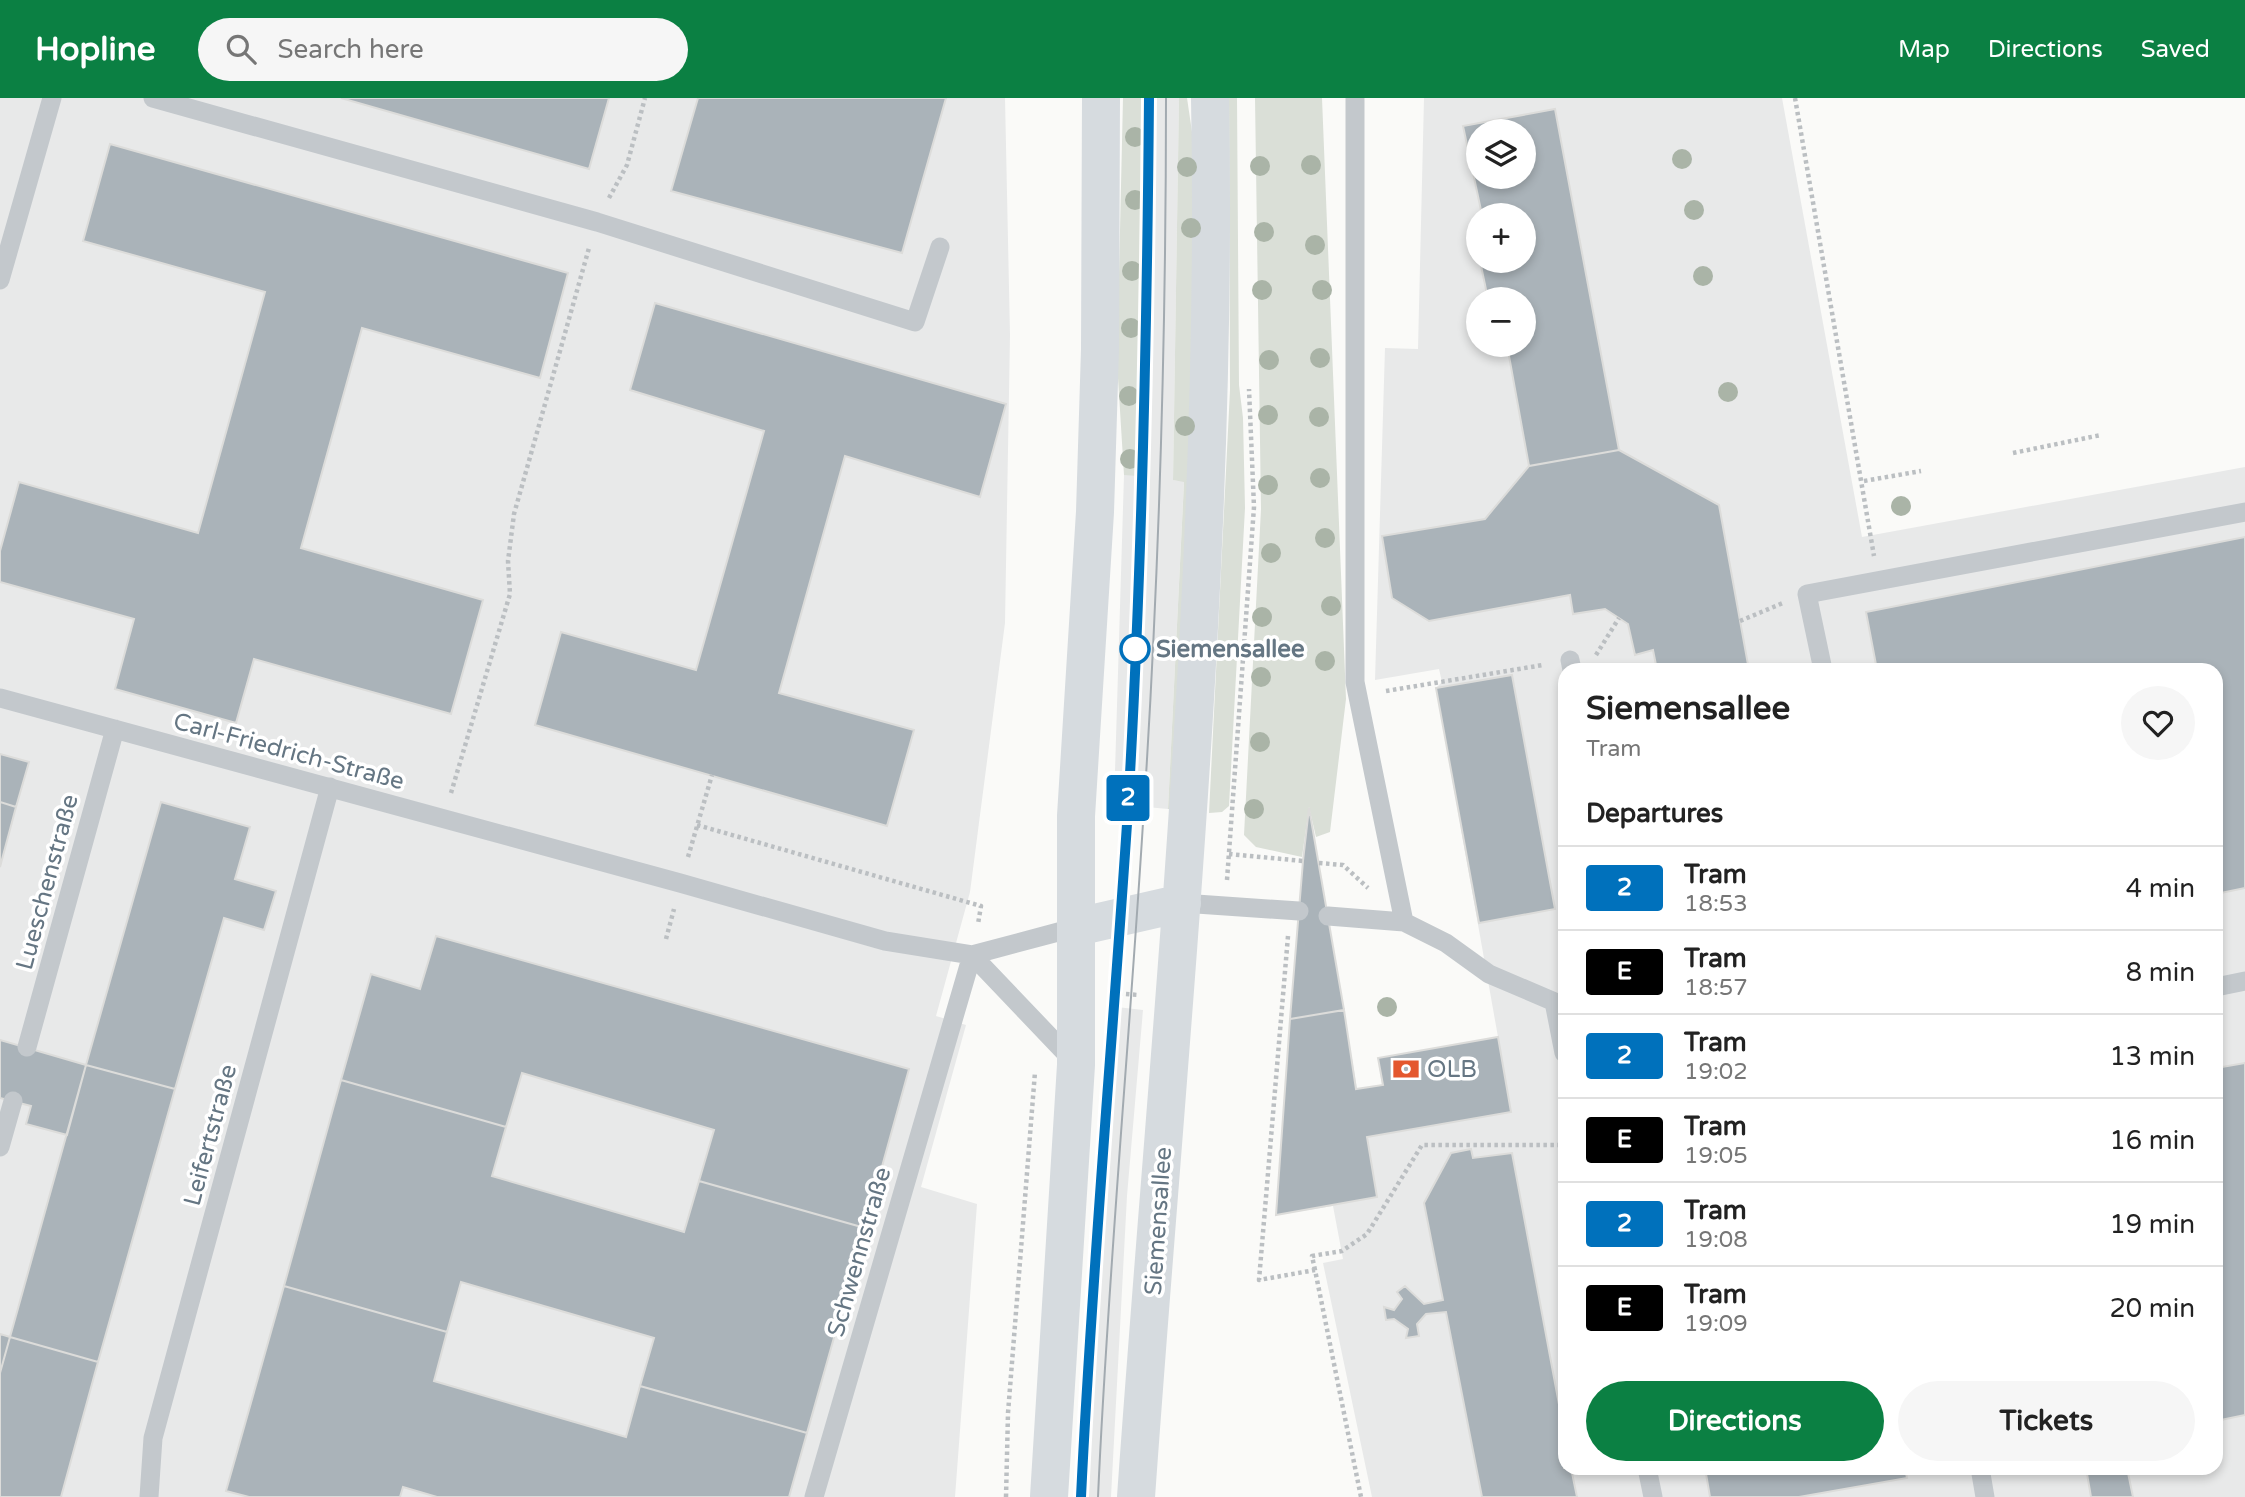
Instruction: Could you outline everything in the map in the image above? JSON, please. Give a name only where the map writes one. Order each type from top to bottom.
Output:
[{"type":"main road","points":[[1049,1497],[1076,1065],[1076,816],[1095,512],[1100,349],[1101,98]]},
{"type":"main road","name":"Siemensallee","points":[[1136,1497],[1189,824],[1205,540],[1213,252],[1210,98]]},
{"type":"main road","points":[[1077,928],[1182,903]]},
{"type":"lane","points":[[0,280],[52,98]]},
{"type":"lane","points":[[153,98],[597,222],[915,322],[940,247]]},
{"type":"lane","points":[[1355,98],[1356,688],[1404,922]]},
{"type":"lane","points":[[1822,663],[1807,594],[2245,512]]},
{"type":"lane","name":"Carl-Friedrich-Straße","points":[[0,698],[565,851],[836,930],[972,956]]},
{"type":"lane","name":"Lueschenstraße","points":[[27,1048],[115,729]]},
{"type":"lane","name":"Leifertstraße","points":[[149,1497],[153,1438],[330,787]]},
{"type":"lane","points":[[1182,903],[1295,911]]},
{"type":"lane","points":[[1328,916],[1404,922],[1446,943],[1489,974],[1558,1004]]},
{"type":"lane","points":[[1076,1065],[972,956],[1077,928]]},
{"type":"lane","name":"Schwennstraße","points":[[814,1497],[972,956]]},
{"type":"lane","points":[[2223,986],[2245,981]]},
{"type":"lane","points":[[0,1147],[13,1101]]},
{"type":"lane","points":[[1648,1475],[1653,1497]]},
{"type":"lane","points":[[1981,1475],[1985,1497]]},
{"type":"path","points":[[443,818],[510,594],[508,561],[514,514],[597,222],[627,165],[645,98]]},
{"type":"path","points":[[1796,98],[1864,481],[1871,536]]},
{"type":"path","points":[[2013,453],[2101,435]]},
{"type":"path","points":[[1864,481],[1921,471]]},
{"type":"path","points":[[1740,621],[1807,594]]},
{"type":"path","points":[[1576,663],[1599,654],[1619,618]]},
{"type":"path","points":[[1356,688],[1558,666]]},
{"type":"path","points":[[1076,816],[1232,828]]},
{"type":"path","points":[[697,825],[981,906],[972,956]]},
{"type":"path","points":[[1229,855],[1303,861]]},
{"type":"path","points":[[1319,863],[1343,864],[1404,922]]},
{"type":"path","points":[[1295,911],[1259,1280],[1315,1270]]},
{"type":"path","points":[[1077,989],[1174,997]]},
{"type":"path","points":[[1006,1497],[1008,1413],[1035,1065]]},
{"type":"path","points":[[1361,1497],[1312,1256],[1342,1251],[1367,1234],[1422,1145],[1558,1145]]},
{"type":"shaded area","points":[[0,98],[1005,98],[1010,335],[1005,623],[970,892],[936,1016],[966,1025],[921,1187],[977,1204],[955,1497],[0,1497]]},
{"type":"shaded area","points":[[1123,98],[1143,98],[1138,476],[1124,475],[1117,362]]},
{"type":"shaded area","points":[[1143,98],[1179,98],[1173,480],[1184,481],[1168,809],[1114,804],[1124,475],[1138,475]]},
{"type":"shaded area","points":[[1179,98],[1187,98],[1200,186],[1180,810],[1168,809],[1184,482],[1173,480]]},
{"type":"shaded area","points":[[1229,98],[1237,98],[1239,385],[1243,418],[1245,508],[1229,806],[1222,812],[1209,813],[1230,390]]},
{"type":"shaded area","points":[[1255,98],[1322,98],[1346,699],[1330,832],[1316,837],[1309,807],[1302,857],[1256,847],[1244,835],[1261,509]]},
{"type":"shaded area","points":[[1424,98],[1782,98],[1862,537],[2245,467],[2245,1497],[1372,1497],[1323,1263],[1343,1259],[1333,1206],[1276,1215],[1290,1019],[1344,1010],[1357,1089],[1382,1085],[1378,1058],[1498,1037],[1436,688],[1442,682],[1439,669],[1375,680],[1385,348],[1418,349]]},
{"type":"shaded area","points":[[1108,1006],[1143,1010],[1127,1196],[1111,1497],[1077,1497]]},
{"type":"building","points":[[341,98],[609,98],[589,169]]},
{"type":"building","points":[[698,98],[946,98],[902,253],[671,191]]},
{"type":"building","points":[[1555,109],[1619,450],[1529,466],[1509,357],[1536,357],[1536,287],[1485,287],[1483,273],[1536,273],[1536,203],[1479,203],[1476,189],[1536,189],[1536,119],[1501,119]]},
{"type":"building","points":[[110,144],[568,273],[540,378],[362,328],[301,548],[483,600],[451,714],[254,659],[236,723],[115,689],[134,619],[0,582],[0,551],[19,482],[198,533],[265,292],[83,241]]},
{"type":"building","points":[[655,303],[1006,404],[980,497],[845,456],[779,693],[914,730],[887,826],[535,725],[561,632],[696,670],[764,431],[630,390]]},
{"type":"building","points":[[1619,450],[1719,505],[1748,663],[1656,663],[1653,650],[1635,655],[1628,624],[1605,609],[1573,614],[1570,595],[1429,621],[1392,598],[1382,536],[1485,519],[1529,466]]},
{"type":"building","points":[[2245,537],[2245,888],[2223,893],[2223,663],[1876,663],[1866,612]]},
{"type":"building","points":[[1512,675],[1555,909],[1479,923],[1436,688]]},
{"type":"building","points":[[0,754],[29,762],[16,807],[0,802]]},
{"type":"building","points":[[0,802],[16,807],[0,867]]},
{"type":"building","points":[[161,802],[250,827],[235,879],[276,891],[264,930],[224,918],[175,1089],[86,1065]]},
{"type":"building","points":[[1309,808],[1344,1010],[1290,1019],[1303,861]]},
{"type":"building","points":[[436,936],[909,1069],[865,1228],[699,1181],[714,1130],[522,1073],[506,1127],[341,1080],[371,974],[420,989]]},
{"type":"building","points":[[1344,1010],[1356,1089],[1383,1085],[1378,1058],[1498,1037],[1511,1112],[1367,1137],[1377,1197],[1276,1215],[1290,1019]]},
{"type":"building","points":[[0,1040],[86,1065],[67,1135],[26,1124],[31,1106],[0,1098]]},
{"type":"building","points":[[2245,1063],[2245,1415],[2223,1420],[2223,1067]]},
{"type":"building","points":[[86,1065],[175,1089],[98,1362],[10,1337]]},
{"type":"building","points":[[341,1080],[506,1127],[492,1176],[684,1232],[699,1181],[865,1228],[807,1433],[640,1386],[654,1338],[461,1282],[447,1332],[284,1286]]},
{"type":"building","points":[[1471,1149],[1473,1158],[1512,1153],[1558,1399],[1558,1475],[1572,1475],[1577,1497],[1482,1497],[1446,1312],[1426,1314],[1417,1324],[1419,1336],[1406,1338],[1408,1329],[1394,1319],[1386,1320],[1384,1307],[1394,1310],[1402,1299],[1397,1292],[1405,1286],[1424,1304],[1443,1300],[1424,1203],[1451,1153]]},
{"type":"building","points":[[284,1286],[447,1332],[434,1381],[626,1437],[640,1386],[807,1433],[789,1497],[437,1497],[403,1487],[400,1497],[249,1497],[226,1491]]},
{"type":"building","points":[[0,1334],[10,1337],[0,1373]]},
{"type":"building","points":[[10,1337],[98,1362],[61,1497],[0,1497],[0,1373]]},
{"type":"building","points":[[1706,1475],[1906,1475],[1907,1478],[1799,1497],[1710,1497]]},
{"type":"building","points":[[2087,1475],[2128,1475],[2133,1497],[2091,1497]]},
{"type":"tram line","points":[[1081,1497],[1096,1239],[1133,720],[1144,453],[1149,98]]},
{"type":"tram line","name":"2","points":[[1081,1497],[1087,1359],[1128,793],[1144,445],[1149,98]]},
{"type":"tram line","points":[[1098,1497],[1107,1328],[1149,732],[1163,370],[1166,98]]},
{"type":"place","name":"Siemensallee","points":[[1135,649]]},
{"type":"place","name":"OLB","points":[[1406,1069]]}]
